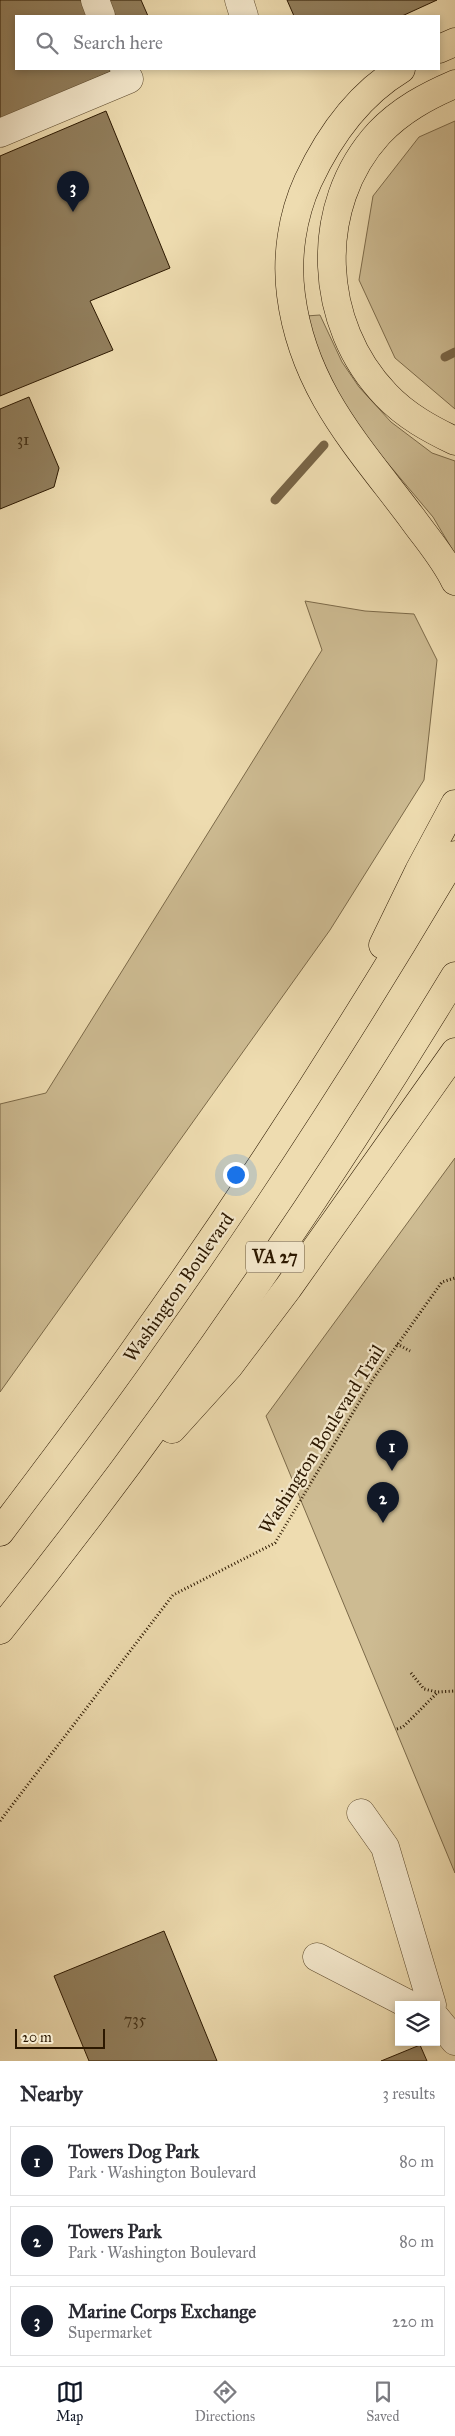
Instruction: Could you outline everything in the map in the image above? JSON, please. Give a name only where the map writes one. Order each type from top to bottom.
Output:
[{"type":"highway","points":[[440,49],[455,42]]},
{"type":"highway","points":[[400,70],[361,100],[328,141],[297,212],[289,260],[289,283],[298,334],[305,359],[326,402],[438,552],[455,581]]},
{"type":"highway","points":[[455,84],[420,100],[397,117],[364,152],[341,198],[334,222],[330,251],[334,286],[343,326],[367,374],[386,396],[406,414],[455,442]]},
{"type":"highway","points":[[326,1064],[419,871],[455,804]]},
{"type":"highway","name":"Washington Boulevard","points":[[0,1532],[141,1341],[387,970],[455,855]]},
{"type":"highway","name":"VA 27","points":[[0,1630],[81,1527],[256,1286],[372,1109],[455,976]]},
{"type":"highway","points":[[81,1527],[229,1366],[347,1207],[455,1052]]},
{"type":"lane","points":[[94,0],[102,15]]},
{"type":"lane","points":[[238,0],[244,15]]},
{"type":"lane","points":[[0,133],[129,79],[124,70]]},
{"type":"lane","points":[[361,1813],[385,1847],[431,2001]]},
{"type":"lane","points":[[318,1957],[402,2001]]},
{"type":"lane","points":[[440,2023],[455,2041]]},
{"type":"path","name":"Washington Boulevard Trail","points":[[0,1821],[173,1595],[276,1543],[373,1379],[442,1282],[455,1278]]},
{"type":"path","points":[[397,1344],[410,1351]]},
{"type":"path","points":[[411,1673],[424,1689],[438,1692],[455,1691]]},
{"type":"path","points":[[397,1729],[403,1726],[438,1692]]},
{"type":"shaded area","points":[[455,121],[455,409],[395,358],[359,280],[373,196],[419,137]]},
{"type":"shaded area","points":[[320,315],[342,362],[359,387],[391,422],[432,453],[455,461],[455,554],[433,517],[364,435],[331,388],[306,316]]},
{"type":"shaded area","points":[[305,601],[365,611],[414,614],[437,660],[424,780],[330,930],[0,1392],[0,1104],[46,1093],[322,650]]},
{"type":"shaded area","points":[[455,1158],[455,1873],[266,1416]]},
{"type":"building","points":[[0,0],[141,0],[148,15],[15,15],[15,70],[115,70],[0,119]]},
{"type":"building","points":[[287,0],[437,0],[404,15],[294,15]]},
{"type":"building","points":[[106,111],[170,268],[90,301],[113,350],[0,396],[0,156]]},
{"type":"building","points":[[29,397],[59,468],[54,487],[0,509],[0,409]]},
{"type":"building","points":[[164,1931],[217,2061],[89,2061],[54,1976]]},
{"type":"building","points":[[420,2046],[427,2061],[381,2061]]},
{"type":"waterway","points":[[445,357],[455,352]]},
{"type":"waterway","points":[[275,500],[324,445]]},
{"type":"place","name":"Marine Corps Exchange","points":[[73,212]]},
{"type":"place","name":"Towers Dog Park","points":[[392,1471]]},
{"type":"place","name":"Towers Park","points":[[383,1523]]}]
